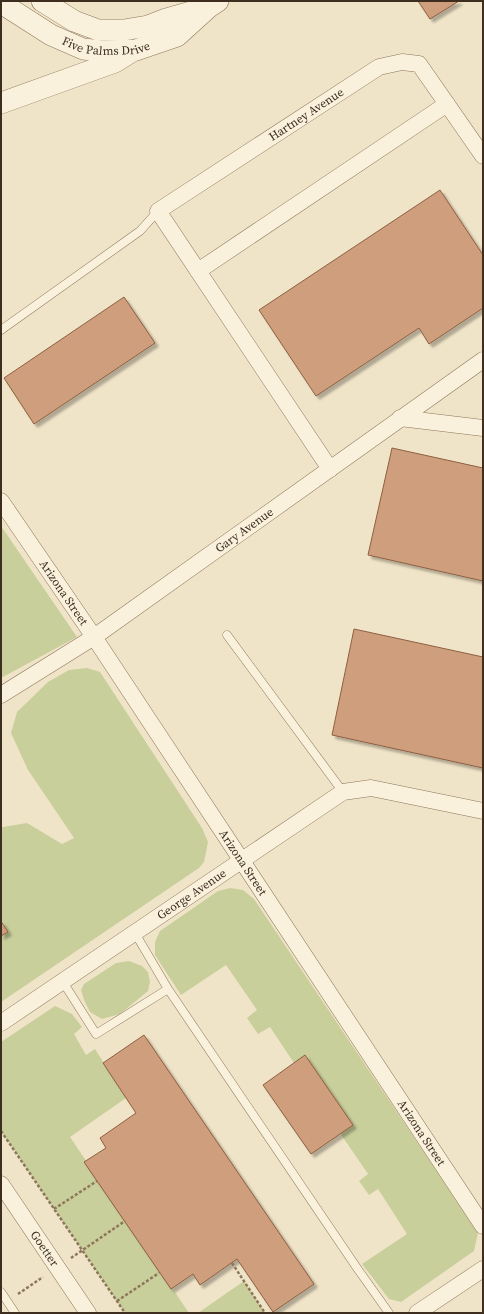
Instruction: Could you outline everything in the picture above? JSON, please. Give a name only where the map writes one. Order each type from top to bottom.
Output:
[{"type":"street","name":"Five Palms Drive","points":[[42,1],[74,21],[98,30],[124,30],[148,26],[214,4]]},
{"type":"street","name":"Five Palms Drive","points":[[1,3],[51,35],[83,49],[102,51],[136,50],[177,36],[214,4]]},
{"type":"street","points":[[1,103],[115,62],[136,50]]},
{"type":"street","name":"Hartney Avenue","points":[[158,211],[378,67],[402,62],[419,64],[483,156]]},
{"type":"street","points":[[198,271],[447,104]]},
{"type":"street","points":[[158,211],[330,470]]},
{"type":"street","name":"Gary Avenue","points":[[1,695],[94,637],[483,360]]},
{"type":"street","points":[[400,418],[483,428]]},
{"type":"street","name":"Arizona Street","points":[[1,501],[94,637],[483,1226]]},
{"type":"street","name":"George Avenue","points":[[1,1023],[343,792],[371,788],[483,811]]},
{"type":"street","name":"Goetter","points":[[1,1184],[88,1313]]},
{"type":"street","points":[[417,1313],[483,1269]]},
{"type":"lane","points":[[1,330],[140,231],[158,211]]},
{"type":"lane","points":[[227,635],[343,792]]},
{"type":"lane","points":[[135,933],[168,989],[339,1242],[389,1313]]},
{"type":"lane","points":[[63,982],[96,1034],[168,989]]},
{"type":"lane","points":[[1,1292],[15,1313]]},
{"type":"path","points":[[1,1131],[125,1313]]},
{"type":"path","points":[[54,1209],[97,1181]]},
{"type":"path","points":[[232,1263],[265,1313]]},
{"type":"path","points":[[117,1301],[159,1273]]},
{"type":"green space","points":[[1,526],[77,637],[1,678]]},
{"type":"green space","points":[[87,668],[100,672],[202,828],[208,842],[204,862],[199,868],[1,1002],[1,936],[8,932],[1,919],[1,828],[27,823],[62,844],[74,838],[28,770],[11,733],[17,712],[48,682],[69,670]]},
{"type":"green space","points":[[230,888],[243,890],[254,899],[478,1233],[474,1251],[401,1302],[389,1299],[362,1264],[407,1234],[378,1189],[369,1195],[359,1181],[368,1174],[340,1133],[353,1125],[306,1056],[294,1063],[270,1027],[258,1034],[247,1018],[257,1010],[226,965],[181,995],[155,955],[155,942],[160,931],[218,891]]},
{"type":"green space","points":[[129,961],[142,966],[148,972],[150,982],[148,991],[120,1014],[102,1019],[90,1012],[81,990],[84,984],[116,963]]},
{"type":"green space","points":[[55,1006],[72,1014],[82,1027],[74,1034],[86,1055],[95,1049],[126,1098],[70,1137],[189,1313],[125,1313],[1,1131],[1,1042]]},
{"type":"green space","points":[[244,1281],[265,1313],[198,1313]]},
{"type":"building","points":[[418,1],[459,1],[430,19]]},
{"type":"building","points":[[440,190],[483,255],[483,308],[429,344],[419,328],[316,396],[259,310]]},
{"type":"building","points":[[124,297],[155,343],[34,424],[4,378]]},
{"type":"building","points":[[392,448],[483,468],[483,581],[368,555]]},
{"type":"building","points":[[354,629],[483,657],[483,768],[332,735]]},
{"type":"building","points":[[1,921],[8,932],[1,936]]},
{"type":"building","points":[[144,1035],[314,1284],[273,1312],[237,1259],[200,1285],[193,1274],[171,1289],[84,1162],[106,1148],[100,1138],[136,1113],[103,1063]]},
{"type":"building","points":[[305,1055],[353,1125],[311,1154],[263,1085]]}]
